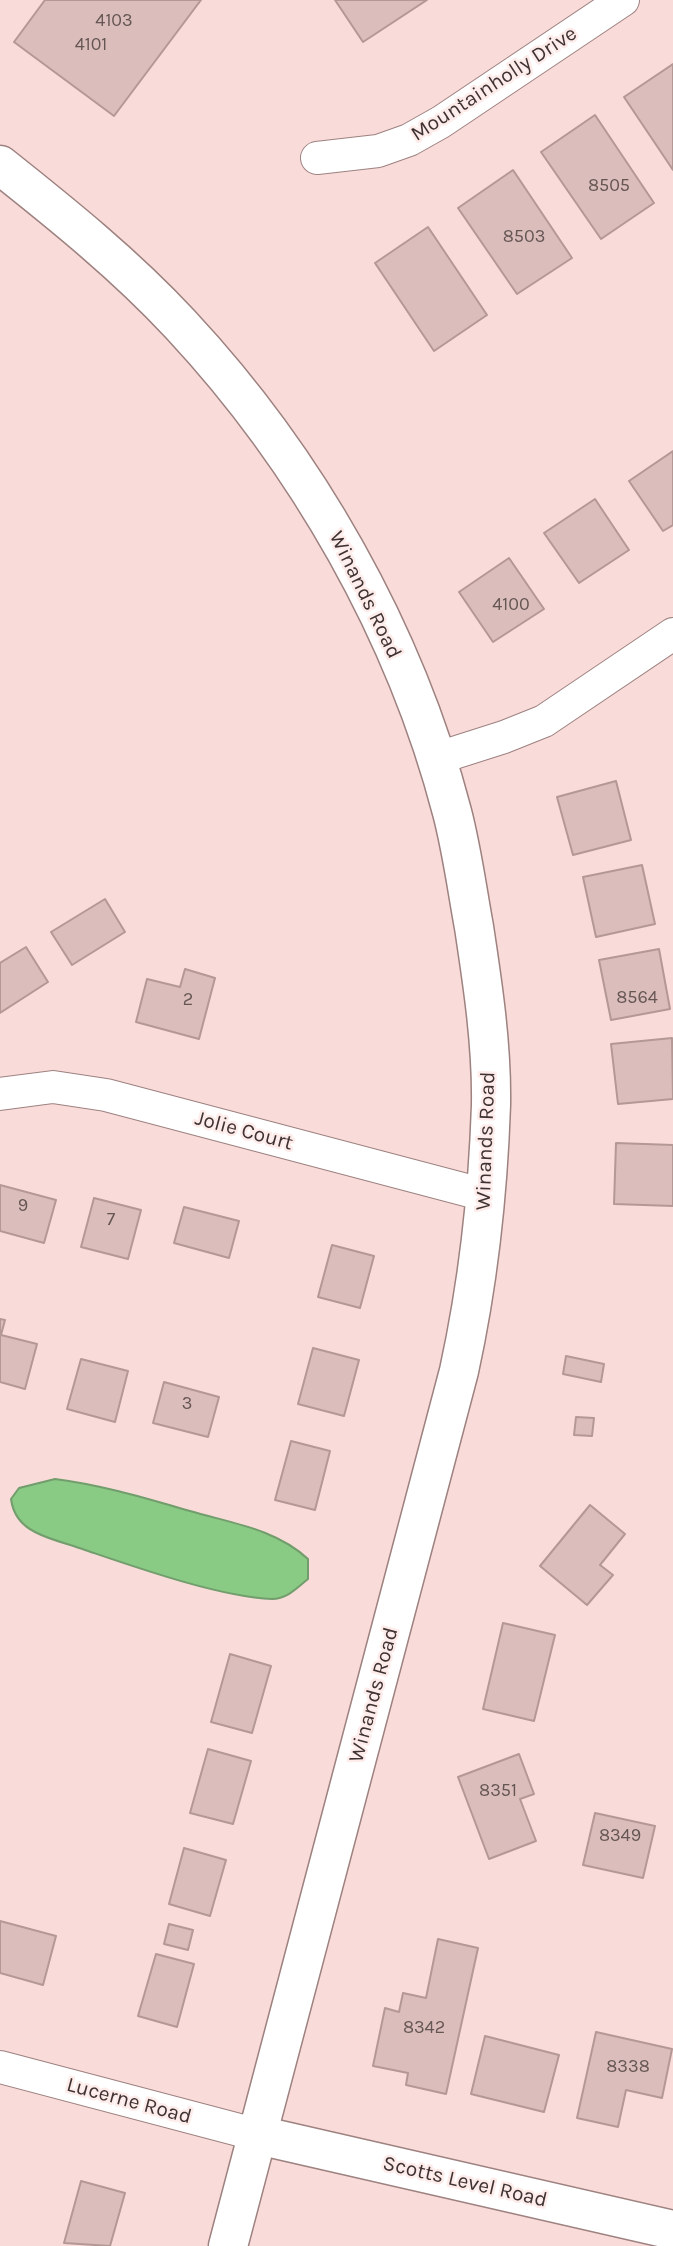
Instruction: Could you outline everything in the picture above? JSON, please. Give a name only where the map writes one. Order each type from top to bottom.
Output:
[{"type":"street","name":"Mountainholly Drive","points":[[317,158],[378,151],[409,140],[441,122],[623,0]]},
{"type":"street","name":"Winands Road","points":[[0,165],[126,269],[181,324],[239,392],[298,473],[339,539],[384,626],[435,759],[452,812],[486,999],[491,1102],[485,1195],[472,1311],[459,1371],[228,2246]]},
{"type":"street","points":[[435,759],[544,721],[673,634]]},
{"type":"street","name":"Jolie Court","points":[[0,1094],[53,1087],[106,1095],[485,1195]]},
{"type":"street","name":"Lucerne Road","points":[[0,2067],[258,2135]]},
{"type":"street","name":"Scotts Level Road","points":[[258,2135],[673,2230]]},
{"type":"shaded area","points":[[55,1479],[123,1492],[267,1534],[308,1559],[308,1579],[282,1597],[251,1597],[178,1580],[47,1537],[22,1522],[11,1499],[19,1488]]},
{"type":"building","points":[[45,0],[201,0],[114,116],[14,42]]},
{"type":"building","points":[[335,0],[427,0],[363,42]]},
{"type":"building","points":[[673,64],[673,170],[624,97]]},
{"type":"building","points":[[595,115],[654,203],[601,239],[541,152]]},
{"type":"building","points":[[513,170],[572,258],[517,294],[458,208]]},
{"type":"building","points":[[428,227],[487,315],[434,351],[375,263]]},
{"type":"building","points":[[673,451],[673,525],[663,531],[629,481]]},
{"type":"building","points":[[595,499],[629,550],[579,583],[544,533]]},
{"type":"building","points":[[509,558],[544,609],[493,642],[459,592]]},
{"type":"building","points":[[616,781],[631,840],[573,855],[557,797]]},
{"type":"building","points":[[642,865],[655,924],[596,937],[583,877]]},
{"type":"building","points":[[105,899],[125,932],[72,965],[51,932]]},
{"type":"building","points":[[26,947],[48,982],[0,1013],[0,963]]},
{"type":"building","points":[[659,949],[670,1009],[611,1020],[599,960]]},
{"type":"building","points":[[185,969],[215,978],[199,1039],[136,1022],[147,979],[180,987]]},
{"type":"building","points":[[672,1038],[673,1099],[618,1104],[611,1044]]},
{"type":"building","points":[[616,1143],[673,1145],[673,1206],[614,1204]]},
{"type":"building","points":[[0,1185],[56,1200],[44,1243],[0,1231]]},
{"type":"building","points":[[94,1198],[141,1210],[128,1259],[81,1247]]},
{"type":"building","points":[[184,1207],[239,1221],[229,1258],[174,1243]]},
{"type":"building","points":[[332,1245],[374,1256],[360,1308],[318,1297]]},
{"type":"building","points":[[0,1319],[5,1320],[1,1335],[37,1344],[25,1389],[0,1382]]},
{"type":"building","points":[[313,1348],[359,1360],[344,1416],[298,1404]]},
{"type":"building","points":[[566,1356],[604,1364],[601,1382],[563,1374]]},
{"type":"building","points":[[81,1359],[128,1371],[115,1422],[67,1409]]},
{"type":"building","points":[[164,1382],[219,1397],[208,1437],[153,1423]]},
{"type":"building","points":[[576,1417],[594,1418],[592,1436],[574,1435]]},
{"type":"building","points":[[291,1441],[330,1451],[315,1510],[275,1500]]},
{"type":"building","points":[[590,1505],[625,1534],[600,1565],[613,1575],[587,1605],[540,1566]]},
{"type":"building","points":[[503,1623],[555,1635],[534,1721],[483,1709]]},
{"type":"building","points":[[230,1654],[271,1666],[252,1733],[211,1722]]},
{"type":"building","points":[[208,1749],[251,1761],[233,1824],[190,1813]]},
{"type":"building","points":[[519,1754],[534,1794],[520,1799],[536,1841],[489,1859],[458,1777]]},
{"type":"building","points":[[595,1813],[655,1826],[643,1878],[583,1865]]},
{"type":"building","points":[[184,1848],[226,1860],[210,1916],[169,1904]]},
{"type":"building","points":[[0,1921],[56,1936],[43,1985],[0,1973]]},
{"type":"building","points":[[169,1924],[193,1930],[188,1950],[164,1944]]},
{"type":"building","points":[[438,1939],[478,1948],[446,2094],[406,2085],[408,2073],[373,2066],[385,2008],[399,2012],[403,1993],[426,1998]]},
{"type":"building","points":[[156,1954],[194,1964],[177,2027],[138,2016]]},
{"type":"building","points":[[596,2032],[672,2049],[662,2098],[626,2090],[618,2127],[577,2118]]},
{"type":"building","points":[[485,2036],[559,2055],[544,2112],[471,2094]]},
{"type":"building","points":[[81,2181],[125,2193],[110,2246],[64,2243]]}]
